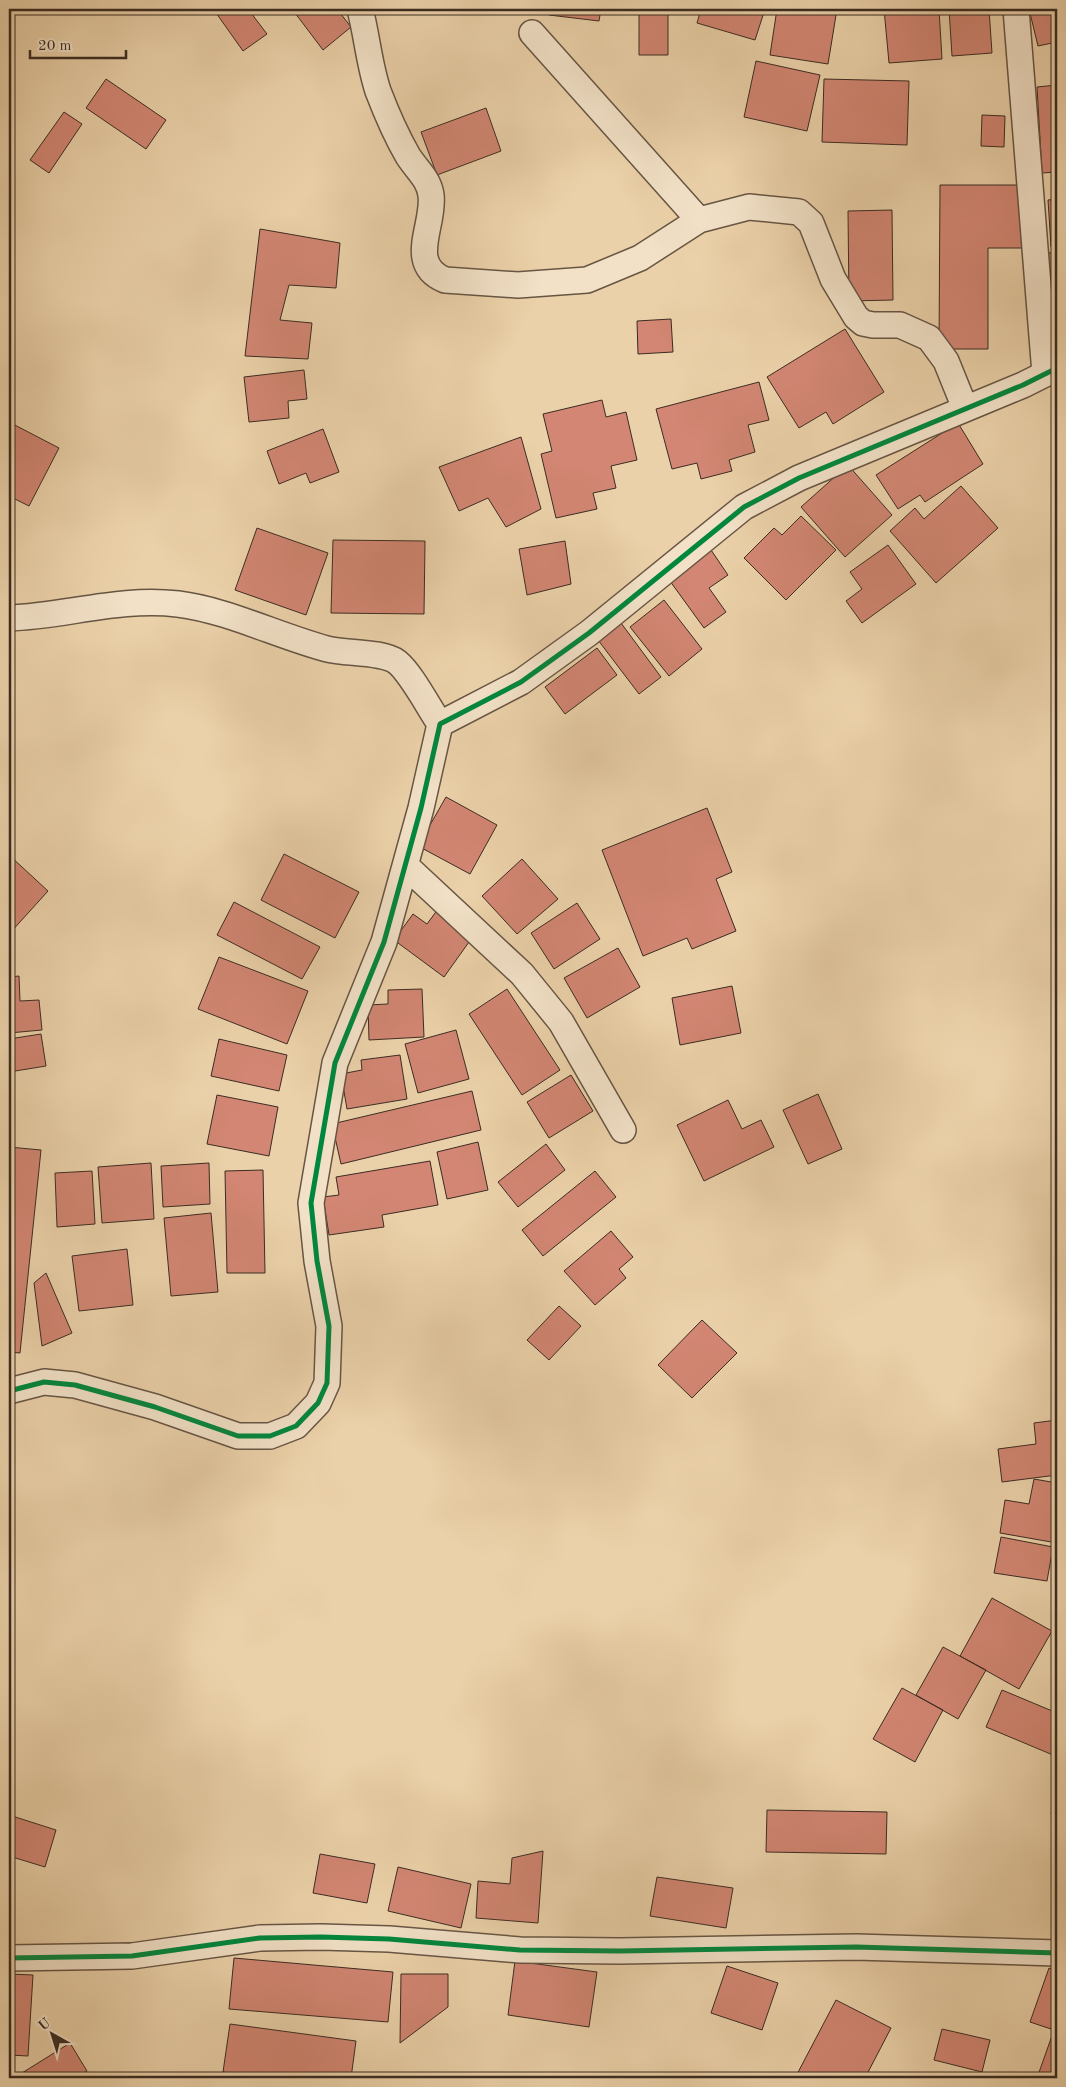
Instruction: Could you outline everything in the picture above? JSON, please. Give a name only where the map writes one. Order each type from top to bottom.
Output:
[{"type":"street","points":[[360,9],[368,55],[378,91],[408,156],[428,182],[432,215],[423,255],[431,272],[438,277],[445,280],[518,285],[587,280],[640,258],[699,220],[749,207],[799,212],[807,218],[833,279],[856,318],[863,323],[873,325],[900,325],[929,338],[946,361],[965,408]]},
{"type":"street","points":[[440,724],[521,682],[589,633],[744,507],[799,478],[1051,371],[1016,9]]},
{"type":"street","points":[[532,32],[699,220]]},
{"type":"street","points":[[9,618],[114,603],[178,604],[253,623],[300,641],[332,650],[380,656],[396,661],[440,724],[406,866],[384,942],[335,1063],[311,1203],[317,1261],[329,1326],[328,1383],[318,1403],[296,1426],[270,1436],[238,1436],[156,1407],[75,1386],[44,1382],[9,1391]]},
{"type":"street","points":[[406,866],[522,974],[561,1022],[623,1130]]},
{"type":"street","points":[[9,1958],[132,1956],[260,1938],[321,1937],[520,1950],[620,1951],[856,1947],[1057,1953]]},
{"type":"building","points":[[248,9],[267,34],[243,51],[214,10]]},
{"type":"building","points":[[292,9],[337,9],[351,27],[323,50]]},
{"type":"building","points":[[550,9],[601,9],[599,21],[549,15]]},
{"type":"building","points":[[701,9],[765,9],[755,40],[697,23]]},
{"type":"building","points":[[777,9],[837,9],[828,64],[770,55]]},
{"type":"building","points":[[884,9],[939,9],[942,59],[889,63]]},
{"type":"building","points":[[949,9],[989,9],[992,53],[952,56]]},
{"type":"building","points":[[1029,9],[1057,9],[1057,42],[1038,46]]},
{"type":"building","points":[[639,13],[668,13],[668,55],[639,55]]},
{"type":"building","points":[[756,61],[820,75],[807,131],[744,117]]},
{"type":"building","points":[[106,79],[166,120],[146,149],[86,108]]},
{"type":"building","points":[[824,79],[909,81],[907,145],[822,142]]},
{"type":"building","points":[[1057,85],[1057,172],[1042,173],[1037,87]]},
{"type":"building","points":[[486,108],[501,151],[437,175],[421,132]]},
{"type":"building","points":[[64,112],[82,124],[49,173],[30,160]]},
{"type":"building","points":[[982,115],[1005,116],[1004,147],[981,146]]},
{"type":"building","points":[[940,185],[1027,185],[1026,248],[988,248],[988,349],[939,349]]},
{"type":"building","points":[[1057,199],[1057,247],[1051,247],[1048,200]]},
{"type":"building","points":[[892,210],[893,300],[849,301],[848,211]]},
{"type":"building","points":[[260,229],[340,243],[336,288],[289,285],[280,320],[312,323],[308,359],[245,356]]},
{"type":"building","points":[[1057,252],[1057,319],[1051,319],[1048,253]]},
{"type":"building","points":[[671,319],[673,352],[638,354],[637,321]]},
{"type":"building","points":[[845,329],[884,392],[833,424],[826,412],[799,428],[767,377]]},
{"type":"building","points":[[304,370],[307,399],[288,401],[289,418],[249,422],[244,377]]},
{"type":"building","points":[[759,382],[769,420],[748,425],[755,452],[729,460],[732,471],[701,479],[697,463],[672,469],[656,409]]},
{"type":"building","points":[[602,400],[606,417],[626,412],[637,460],[611,466],[616,488],[593,493],[597,509],[556,518],[541,454],[552,451],[543,414]]},
{"type":"building","points":[[9,422],[59,448],[29,506],[9,496]]},
{"type":"building","points":[[958,423],[983,464],[925,502],[920,495],[898,509],[876,475]]},
{"type":"building","points":[[323,429],[339,472],[310,483],[306,473],[279,484],[267,451]]},
{"type":"building","points":[[521,437],[541,509],[506,527],[488,498],[459,511],[439,467]]},
{"type":"building","points":[[848,465],[892,515],[845,557],[801,507]]},
{"type":"building","points":[[961,486],[998,528],[936,583],[890,531],[915,508],[924,519]]},
{"type":"building","points":[[801,516],[836,550],[786,600],[744,558],[774,528],[782,535]]},
{"type":"building","points":[[257,528],[328,553],[306,615],[235,590]]},
{"type":"building","points":[[333,540],[425,541],[424,614],[331,613]]},
{"type":"building","points":[[565,541],[571,584],[527,595],[519,549]]},
{"type":"building","points":[[888,545],[916,584],[862,623],[846,601],[862,589],[850,572]]},
{"type":"building","points":[[709,547],[728,575],[709,588],[726,612],[704,628],[667,577]]},
{"type":"building","points":[[664,600],[702,649],[669,676],[630,627]]},
{"type":"building","points":[[621,623],[661,677],[639,694],[598,640]]},
{"type":"building","points":[[597,648],[617,675],[565,714],[545,687]]},
{"type":"building","points":[[446,797],[497,825],[470,874],[418,846]]},
{"type":"building","points":[[707,808],[732,872],[716,879],[736,931],[692,949],[687,938],[643,956],[602,850]]},
{"type":"building","points":[[284,854],[359,892],[335,938],[261,900]]},
{"type":"building","points":[[9,855],[48,891],[10,933],[9,932]]},
{"type":"building","points":[[522,859],[558,899],[517,934],[482,896]]},
{"type":"building","points":[[234,902],[320,947],[302,979],[217,935]]},
{"type":"building","points":[[577,903],[600,939],[554,969],[531,933]]},
{"type":"building","points":[[438,909],[474,935],[444,977],[394,940],[413,914],[427,924]]},
{"type":"building","points":[[618,948],[640,987],[587,1018],[564,978]]},
{"type":"building","points":[[219,957],[308,991],[287,1044],[198,1009]]},
{"type":"building","points":[[19,976],[20,1001],[39,1000],[42,1030],[9,1033],[9,977]]},
{"type":"building","points":[[732,986],[741,1033],[680,1045],[672,998]]},
{"type":"building","points":[[422,989],[424,1037],[369,1040],[368,1005],[388,1004],[388,990]]},
{"type":"building","points":[[507,989],[560,1070],[522,1095],[469,1014]]},
{"type":"building","points":[[456,1030],[469,1079],[418,1093],[405,1044]]},
{"type":"building","points":[[41,1034],[46,1066],[9,1072],[9,1039]]},
{"type":"building","points":[[219,1039],[287,1055],[279,1091],[211,1076]]},
{"type":"building","points":[[400,1055],[407,1099],[347,1109],[341,1074],[362,1070],[361,1060]]},
{"type":"building","points":[[571,1075],[593,1111],[549,1138],[527,1102]]},
{"type":"building","points":[[472,1091],[481,1130],[341,1164],[332,1124]]},
{"type":"building","points":[[818,1094],[842,1149],[808,1164],[783,1110]]},
{"type":"building","points":[[217,1095],[278,1107],[269,1156],[207,1144]]},
{"type":"building","points":[[728,1100],[742,1129],[761,1120],[774,1147],[704,1181],[677,1125]]},
{"type":"building","points":[[478,1142],[488,1190],[447,1199],[437,1152]]},
{"type":"building","points":[[546,1144],[565,1170],[518,1207],[498,1182]]},
{"type":"building","points":[[9,1147],[41,1150],[20,1353],[9,1352]]},
{"type":"building","points":[[430,1161],[438,1205],[382,1215],[384,1227],[329,1235],[323,1197],[339,1195],[336,1177]]},
{"type":"building","points":[[151,1163],[154,1219],[102,1223],[98,1167]]},
{"type":"building","points":[[209,1163],[210,1204],[163,1207],[161,1166]]},
{"type":"building","points":[[263,1170],[265,1273],[227,1273],[225,1171]]},
{"type":"building","points":[[92,1171],[95,1224],[57,1227],[55,1173]]},
{"type":"building","points":[[595,1171],[616,1197],[543,1256],[522,1230]]},
{"type":"building","points":[[211,1213],[218,1292],[171,1296],[164,1218]]},
{"type":"building","points":[[611,1231],[633,1257],[619,1269],[626,1278],[595,1305],[564,1271]]},
{"type":"building","points":[[127,1249],[133,1305],[79,1311],[72,1256]]},
{"type":"building","points":[[46,1273],[72,1333],[42,1346],[34,1283]]},
{"type":"building","points":[[559,1306],[581,1326],[549,1360],[527,1340]]},
{"type":"building","points":[[702,1320],[737,1353],[692,1398],[658,1365]]},
{"type":"building","points":[[1057,1420],[1057,1475],[1002,1482],[998,1449],[1036,1444],[1034,1423]]},
{"type":"building","points":[[1034,1479],[1057,1483],[1057,1543],[1000,1533],[1005,1500],[1029,1504]]},
{"type":"building","points":[[1001,1537],[1053,1547],[1047,1581],[994,1573]]},
{"type":"building","points":[[992,1598],[1052,1631],[1019,1689],[960,1656]]},
{"type":"building","points":[[943,1647],[986,1670],[958,1719],[916,1695]]},
{"type":"building","points":[[9,1659],[14,1660],[9,1686]]},
{"type":"building","points":[[902,1688],[943,1710],[915,1762],[873,1739]]},
{"type":"building","points":[[1002,1690],[1057,1713],[1057,1744],[1053,1755],[986,1727]]},
{"type":"building","points":[[1057,1789],[1057,1816],[1051,1814]]},
{"type":"building","points":[[767,1810],[887,1812],[886,1854],[766,1852]]},
{"type":"building","points":[[9,1815],[56,1830],[45,1867],[9,1856]]},
{"type":"building","points":[[543,1851],[538,1923],[476,1918],[478,1881],[510,1884],[512,1858]]},
{"type":"building","points":[[320,1854],[375,1864],[367,1903],[313,1893]]},
{"type":"building","points":[[398,1867],[471,1884],[461,1928],[388,1911]]},
{"type":"building","points":[[657,1877],[733,1888],[726,1928],[650,1916]]},
{"type":"building","points":[[234,1958],[393,1972],[388,2022],[229,2009]]},
{"type":"building","points":[[515,1961],[597,1972],[589,2027],[508,2015]]},
{"type":"building","points":[[727,1966],[778,1983],[762,2030],[711,2013]]},
{"type":"building","points":[[1049,1968],[1057,1971],[1057,2031],[1030,2022]]},
{"type":"building","points":[[9,1974],[33,1975],[28,2056],[9,2055]]},
{"type":"building","points":[[401,1974],[448,1974],[448,2007],[400,2043]]},
{"type":"building","points":[[836,2000],[891,2028],[865,2078],[795,2078]]},
{"type":"building","points":[[230,2024],[356,2041],[351,2078],[265,2078],[223,2072]]},
{"type":"building","points":[[942,2029],[990,2040],[982,2072],[934,2060]]},
{"type":"building","points":[[1054,2030],[1057,2031],[1057,2078],[1037,2078]]},
{"type":"building","points":[[70,2043],[87,2071],[75,2078],[25,2078],[22,2073]]},
{"type":"cycle path","points":[[9,1391],[44,1382],[75,1385],[155,1407],[238,1436],[270,1436],[296,1426],[318,1403],[327,1383],[329,1326],[317,1261],[311,1203],[335,1063],[384,942],[421,808],[440,724],[521,682],[589,633],[744,507],[799,478],[1023,385],[1057,368]]},
{"type":"cycle path","points":[[9,1958],[132,1956],[260,1938],[321,1937],[389,1939],[520,1950],[620,1951],[856,1947],[1057,1953]]}]
